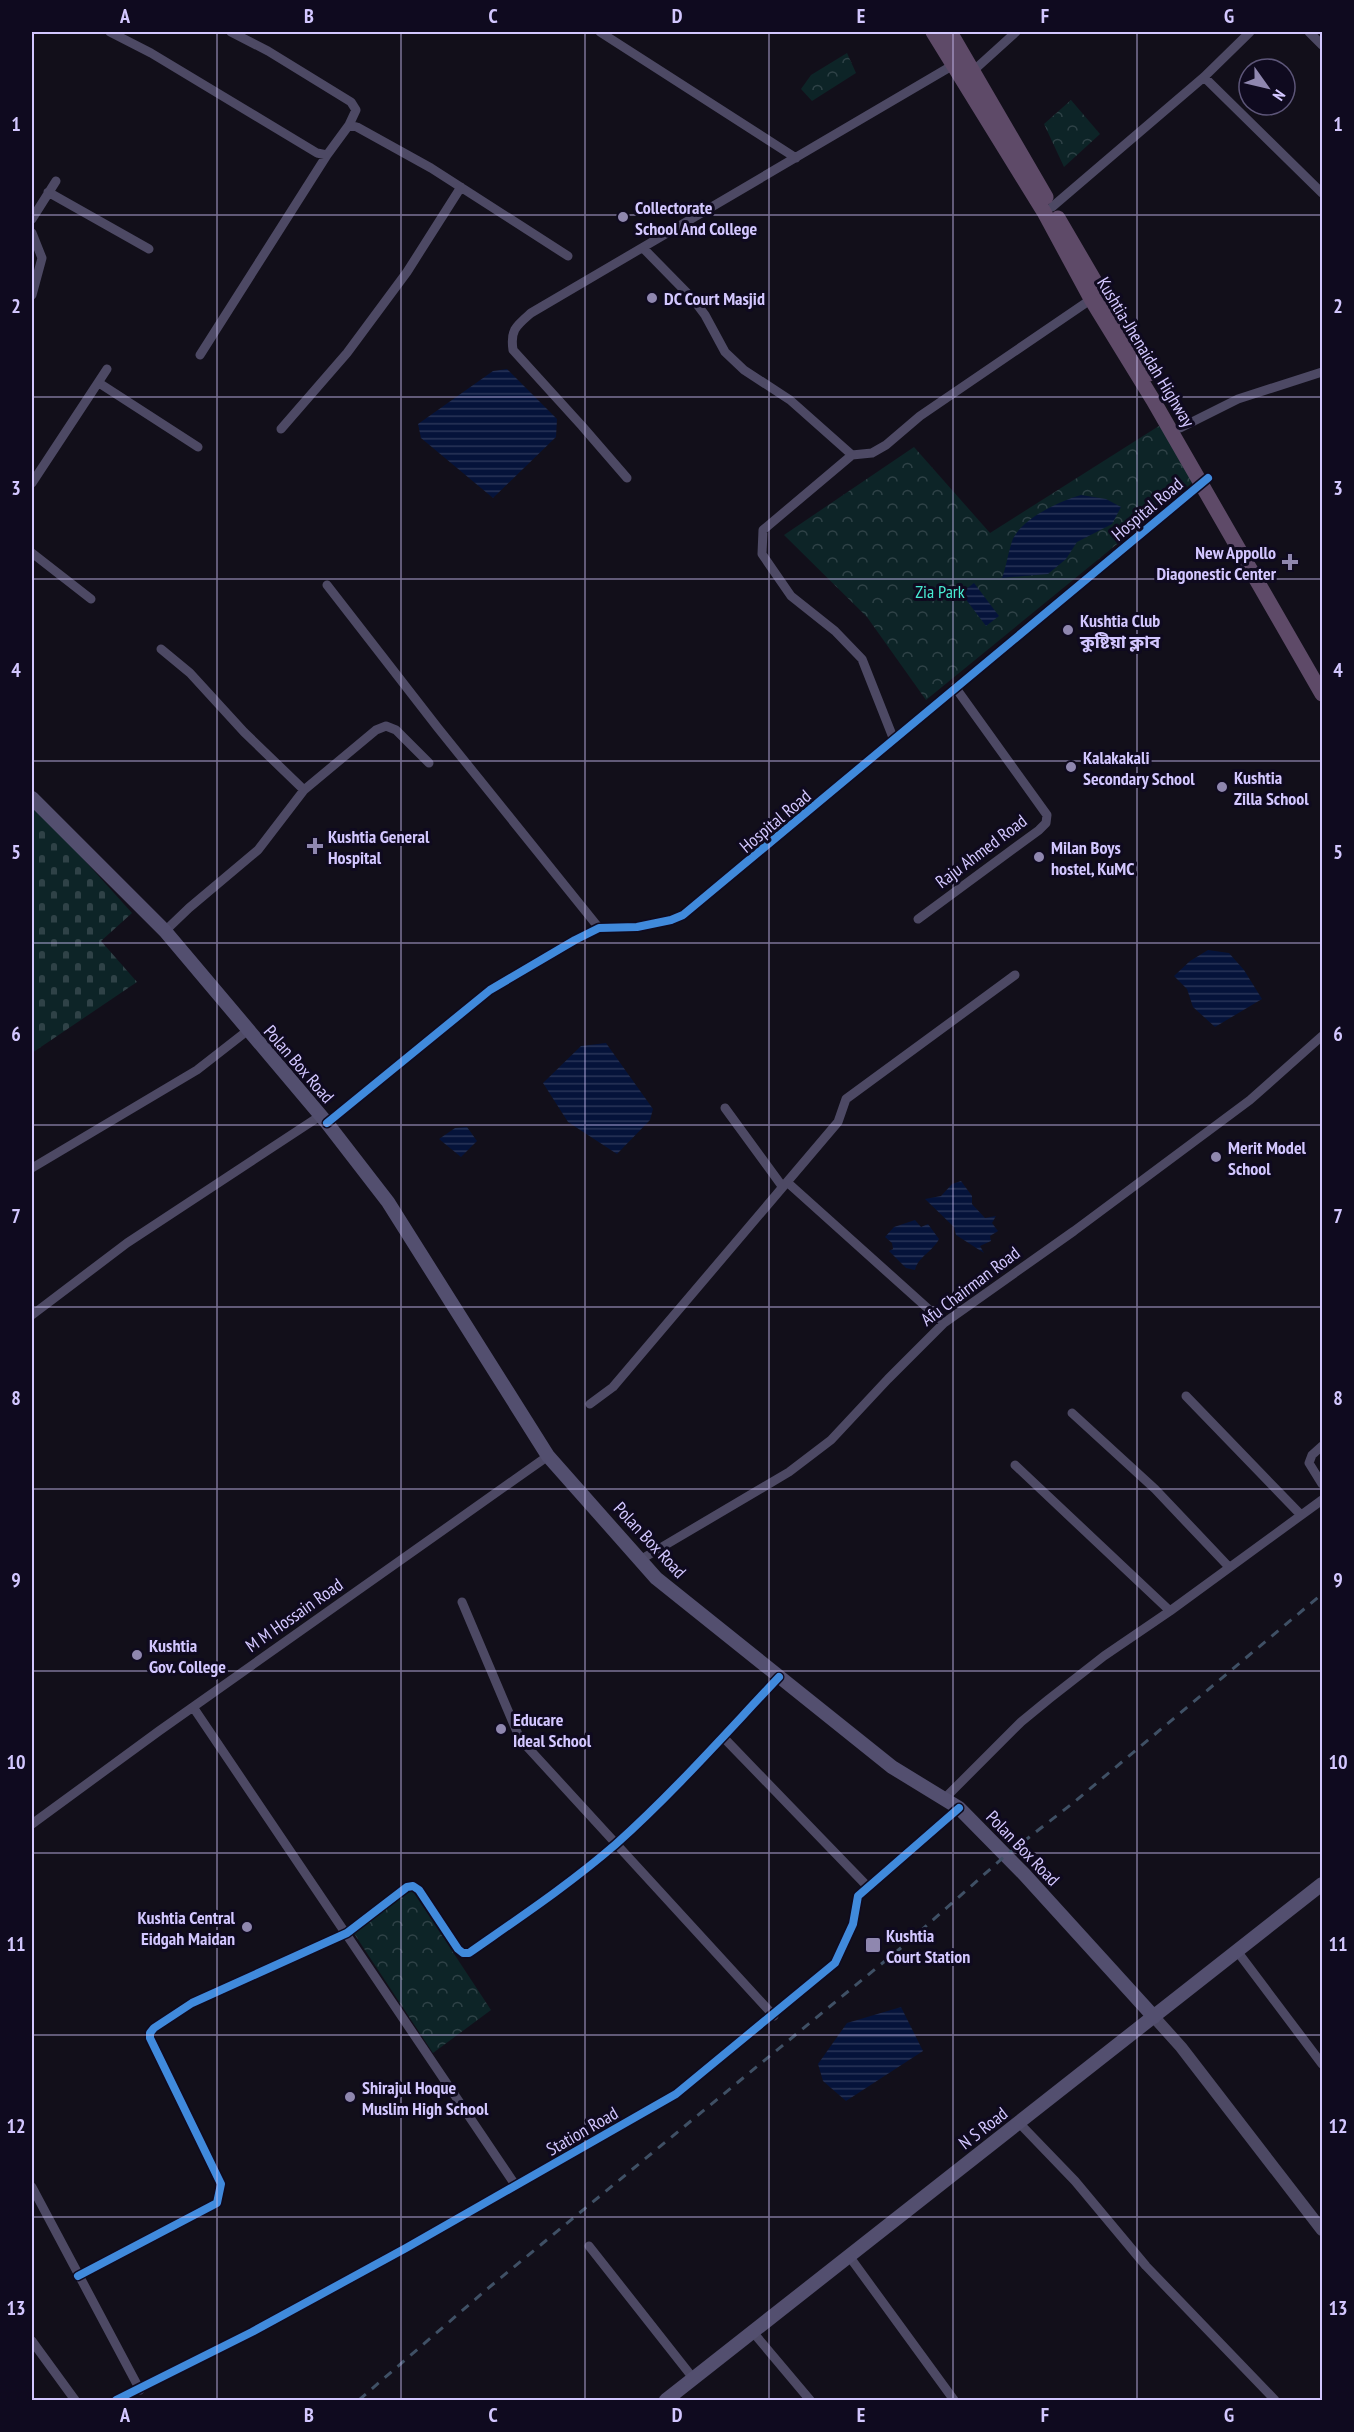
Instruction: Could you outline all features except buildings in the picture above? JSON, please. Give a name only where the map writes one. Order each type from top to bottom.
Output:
[{"type":"highway","name":"Kushtia-Jhenaidah Highway","points":[[933,32],[964,65],[1052,207],[1096,296]]},
{"type":"highway","name":"Kushtia-Jhenaidah Highway","points":[[950,32],[964,65],[1044,212],[1157,398],[1276,605],[1323,694]]},
{"type":"highway","name":"Kushtia-Jhenaidah Highway","points":[[1157,398],[1180,429],[1205,481]]},
{"type":"highway","name":"Kushtia-Jhenaidah Highway","points":[[1276,605],[1323,675]]},
{"type":"main road","name":"Polan Box Road","points":[[32,798],[165,931],[323,1120],[388,1202],[548,1456],[656,1578],[892,1767],[959,1808],[1024,1874],[1154,2017]]},
{"type":"main road","name":"N S Road","points":[[666,2400],[1323,1884]]},
{"type":"street","points":[[110,32],[151,53],[317,153],[327,155]]},
{"type":"street","points":[[200,355],[327,155],[349,125],[356,110],[351,102],[268,51],[231,32]]},
{"type":"street","points":[[600,32],[796,158]]},
{"type":"street","points":[[627,478],[513,350],[511,336],[517,325],[531,313],[796,158],[964,65],[1016,32]]},
{"type":"street","points":[[1052,207],[1204,77],[1251,32]]},
{"type":"street","points":[[1309,32],[1323,45]]},
{"type":"street","points":[[1204,77],[1323,193]]},
{"type":"street","points":[[349,125],[357,126],[461,187],[568,256]]},
{"type":"street","points":[[32,219],[56,181]]},
{"type":"street","points":[[281,429],[346,353],[400,281],[461,187]]},
{"type":"street","points":[[48,192],[149,249]]},
{"type":"street","points":[[32,233],[42,258],[32,295]]},
{"type":"street","points":[[643,248],[693,299],[705,315],[725,352],[744,370],[790,400],[852,455]]},
{"type":"street","points":[[894,740],[862,659],[835,631],[791,596],[762,554],[763,530],[852,455],[872,453],[886,445],[920,416],[1096,296]]},
{"type":"street","points":[[32,483],[107,369]]},
{"type":"street","points":[[1180,429],[1238,399],[1323,372]]},
{"type":"street","points":[[99,383],[198,447]]},
{"type":"street","name":"Hospital Road","points":[[32,1315],[127,1243],[323,1120],[490,990],[599,928],[637,927],[671,920],[683,915],[1205,481]]},
{"type":"street","points":[[32,553],[91,599]]},
{"type":"street","points":[[327,585],[438,729],[599,928]]},
{"type":"street","points":[[161,649],[190,673],[244,732],[304,790]]},
{"type":"street","name":"Raju Ahmed Road","points":[[918,919],[1046,823],[1047,815],[955,687]]},
{"type":"street","points":[[165,931],[258,850],[304,790],[375,730],[386,726],[396,730],[429,764]]},
{"type":"street","points":[[590,1404],[613,1387],[838,1122],[846,1099],[1015,975]]},
{"type":"street","points":[[32,1168],[197,1070],[248,1031]]},
{"type":"street","name":"Afu Chairman Road","points":[[640,1560],[789,1472],[831,1440],[944,1323],[1250,1100],[1323,1036]]},
{"type":"street","points":[[725,1108],[784,1184],[944,1323]]},
{"type":"street","points":[[1186,1396],[1301,1515]]},
{"type":"street","points":[[1072,1413],[1155,1490],[1229,1567]]},
{"type":"street","points":[[1323,1446],[1312,1455],[1309,1463],[1323,1484]]},
{"type":"street","name":"M M Hossain Road","points":[[32,1824],[548,1456]]},
{"type":"street","points":[[1015,1465],[1170,1611]]},
{"type":"street","points":[[945,1798],[1021,1722],[1048,1699],[1104,1656],[1323,1500]]},
{"type":"street","points":[[462,1602],[520,1739],[774,2016]]},
{"type":"street","points":[[78,2276],[217,2203],[221,2184],[150,2038],[150,2033],[192,2003],[347,1933],[407,1887],[413,1886],[422,1894],[458,1949],[463,1953],[469,1953],[564,1886],[617,1843],[723,1737],[779,1677]]},
{"type":"street","points":[[193,1707],[516,2186]]},
{"type":"street","points":[[723,1737],[868,1887]]},
{"type":"street","name":"Station Road","points":[[116,2400],[252,2332],[516,2186],[676,2094],[774,2016],[835,1963],[853,1923],[858,1896],[959,1808]]},
{"type":"street","points":[[1237,1951],[1323,2064]]},
{"type":"street","name":"Polan Box Road","points":[[1154,2017],[1181,2047],[1323,2230]]},
{"type":"street","points":[[1019,2123],[1075,2181],[1154,2275],[1275,2400]]},
{"type":"street","points":[[32,2187],[140,2390]]},
{"type":"street","points":[[589,2246],[693,2378]]},
{"type":"street","points":[[849,2256],[954,2400]]},
{"type":"street","points":[[752,2331],[810,2400]]},
{"type":"street","points":[[32,2342],[75,2400]]},
{"type":"green space","points":[[847,53],[856,73],[812,101],[801,89],[811,75]]},
{"type":"green space","points":[[1071,100],[1100,134],[1064,167],[1044,124]]},
{"type":"green space","name":"Zia Park","points":[[1162,424],[1193,482],[926,700],[867,617],[784,535],[914,447],[990,533]]},
{"type":"green space","points":[[32,802],[132,913],[101,941],[137,982],[32,1053]]},
{"type":"green space","points":[[412,1890],[491,2010],[433,2053],[353,1932]]},
{"type":"water","points":[[507,369],[557,419],[556,437],[493,498],[421,438],[418,424],[493,371]]},
{"type":"water","points":[[1081,495],[1106,499],[1121,507],[1112,524],[1077,542],[1066,559],[1048,574],[1002,578],[1012,540],[1019,530],[1044,511]]},
{"type":"water","points":[[974,583],[999,616],[986,626],[961,593]]},
{"type":"water","points":[[1208,950],[1229,953],[1244,970],[1262,999],[1215,1027],[1193,1007],[1187,989],[1174,976],[1190,961]]},
{"type":"water","points":[[606,1043],[653,1109],[650,1120],[617,1154],[568,1122],[543,1083],[581,1046]]},
{"type":"water","points":[[467,1127],[477,1141],[461,1157],[439,1139],[455,1128]]},
{"type":"water","points":[[961,1181],[972,1196],[972,1204],[985,1218],[996,1216],[992,1223],[998,1231],[990,1236],[991,1241],[980,1246],[984,1253],[956,1235],[954,1227],[925,1199],[941,1196],[952,1184]]},
{"type":"water","points":[[915,1220],[921,1227],[928,1224],[939,1239],[919,1261],[915,1270],[906,1268],[889,1251],[893,1249],[892,1243],[885,1237],[894,1227]]},
{"type":"water","points":[[901,2007],[923,2051],[846,2101],[823,2081],[818,2064],[847,2023]]},
{"type":"railway","points":[[359,2400],[486,2290],[908,1942],[1005,1856],[1073,1803],[1322,1594]]},
{"type":"cycle path","points":[[327,1123],[490,990],[575,940],[599,928],[637,927],[671,920],[683,915],[1208,478]]},
{"type":"cycle path","points":[[78,2276],[217,2203],[221,2184],[150,2038],[150,2033],[154,2028],[192,2003],[347,1933],[407,1887],[413,1886],[419,1890],[458,1949],[463,1953],[469,1953],[562,1887],[616,1844],[679,1783],[779,1677]]},
{"type":"cycle path","points":[[116,2400],[252,2332],[406,2248],[676,2094],[835,1963],[853,1924],[858,1896],[959,1808]]},
{"type":"place","name":"Collectorate School And College","points":[[623,217]]},
{"type":"place","name":"DC Court Masjid","points":[[652,298]]},
{"type":"place","name":"New Appollo Diagonestic Center","points":[[1290,562]]},
{"type":"place","name":"Kushtia Club কুষ্টিয়া ক্লাব","points":[[1068,630]]},
{"type":"place","name":"Kalakakali Secondary School","points":[[1071,767]]},
{"type":"place","name":"Kushtia Zilla School","points":[[1222,787]]},
{"type":"place","name":"Kushtia General Hospital","points":[[315,846]]},
{"type":"place","name":"Milan Boys hostel, KuMC","points":[[1039,857]]},
{"type":"place","name":"Merit Model School","points":[[1216,1157]]},
{"type":"place","name":"Kushtia Gov. College","points":[[137,1655]]},
{"type":"place","name":"Educare Ideal School","points":[[501,1729]]},
{"type":"place","name":"Kushtia Central Eidgah Maidan","points":[[247,1927]]},
{"type":"place","name":"Kushtia Court Station","points":[[873,1945]]},
{"type":"place","name":"Shirajul Hoque Muslim High School","points":[[350,2097]]}]
